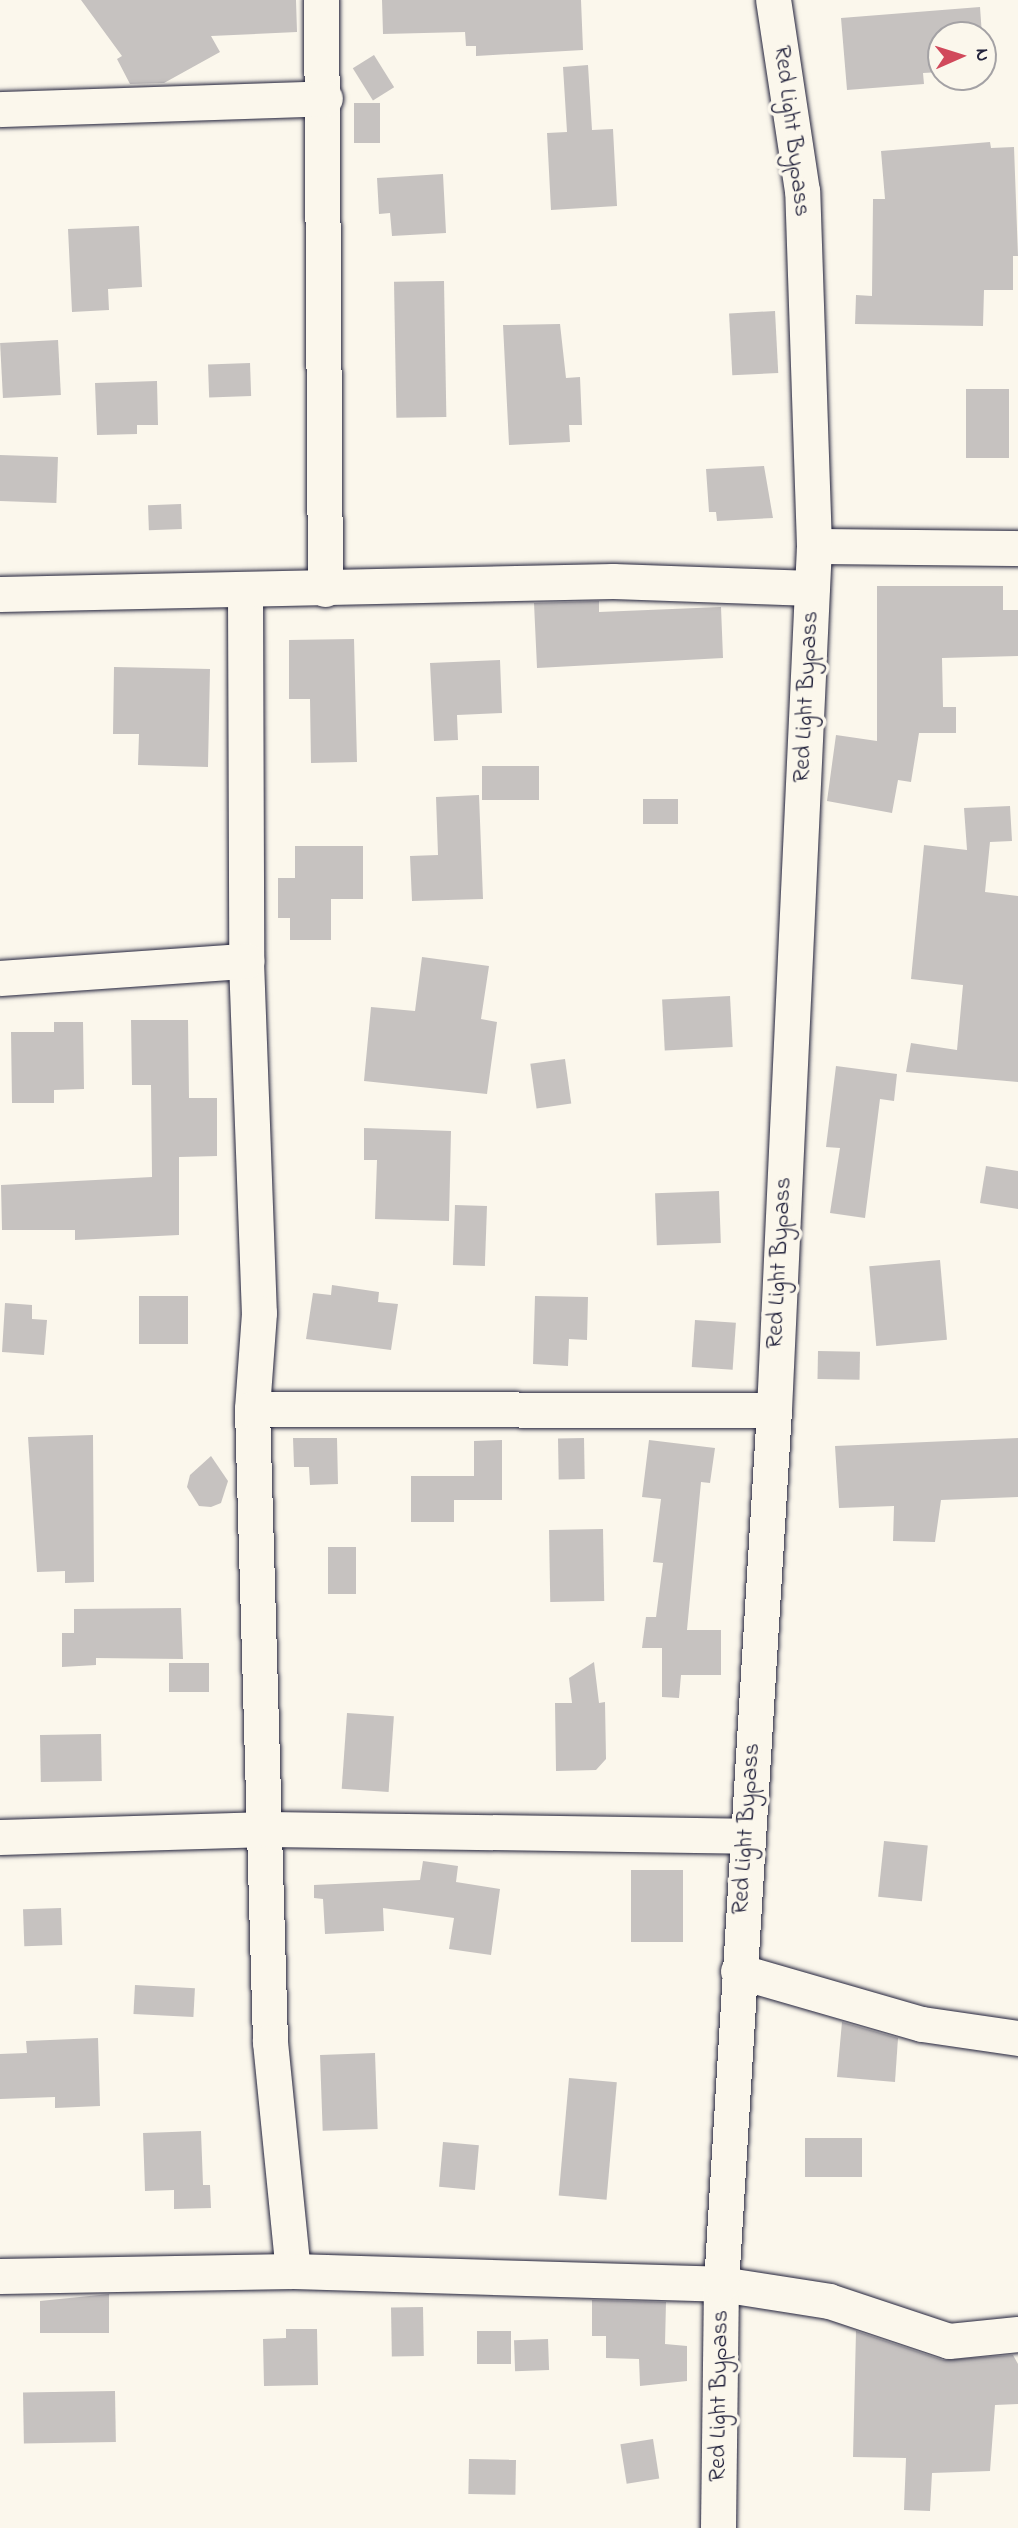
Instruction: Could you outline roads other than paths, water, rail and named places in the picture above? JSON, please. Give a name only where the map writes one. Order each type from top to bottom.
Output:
[{"type":"street","points":[[321,0],[325,98],[325,589]]},
{"type":"street","name":"Red Light Bypass","points":[[718,2528],[721,2284],[737,1971],[774,1410],[814,546],[802,191],[773,0]]},
{"type":"street","points":[[0,109],[325,98]]},
{"type":"street","points":[[814,546],[1018,548]]},
{"type":"street","points":[[0,594],[245,593],[613,581],[812,588]]},
{"type":"street","points":[[245,593],[246,961],[259,1313],[252,1409],[268,1829],[270,2042],[293,2271]]},
{"type":"street","points":[[0,978],[246,961]]},
{"type":"street","points":[[252,1409],[774,1410]]},
{"type":"street","points":[[0,1837],[268,1829],[746,1836]]},
{"type":"street","points":[[737,1971],[922,2024],[1018,2038]]},
{"type":"street","points":[[0,2276],[293,2271],[721,2284],[829,2301],[949,2341],[1018,2334]]}]
